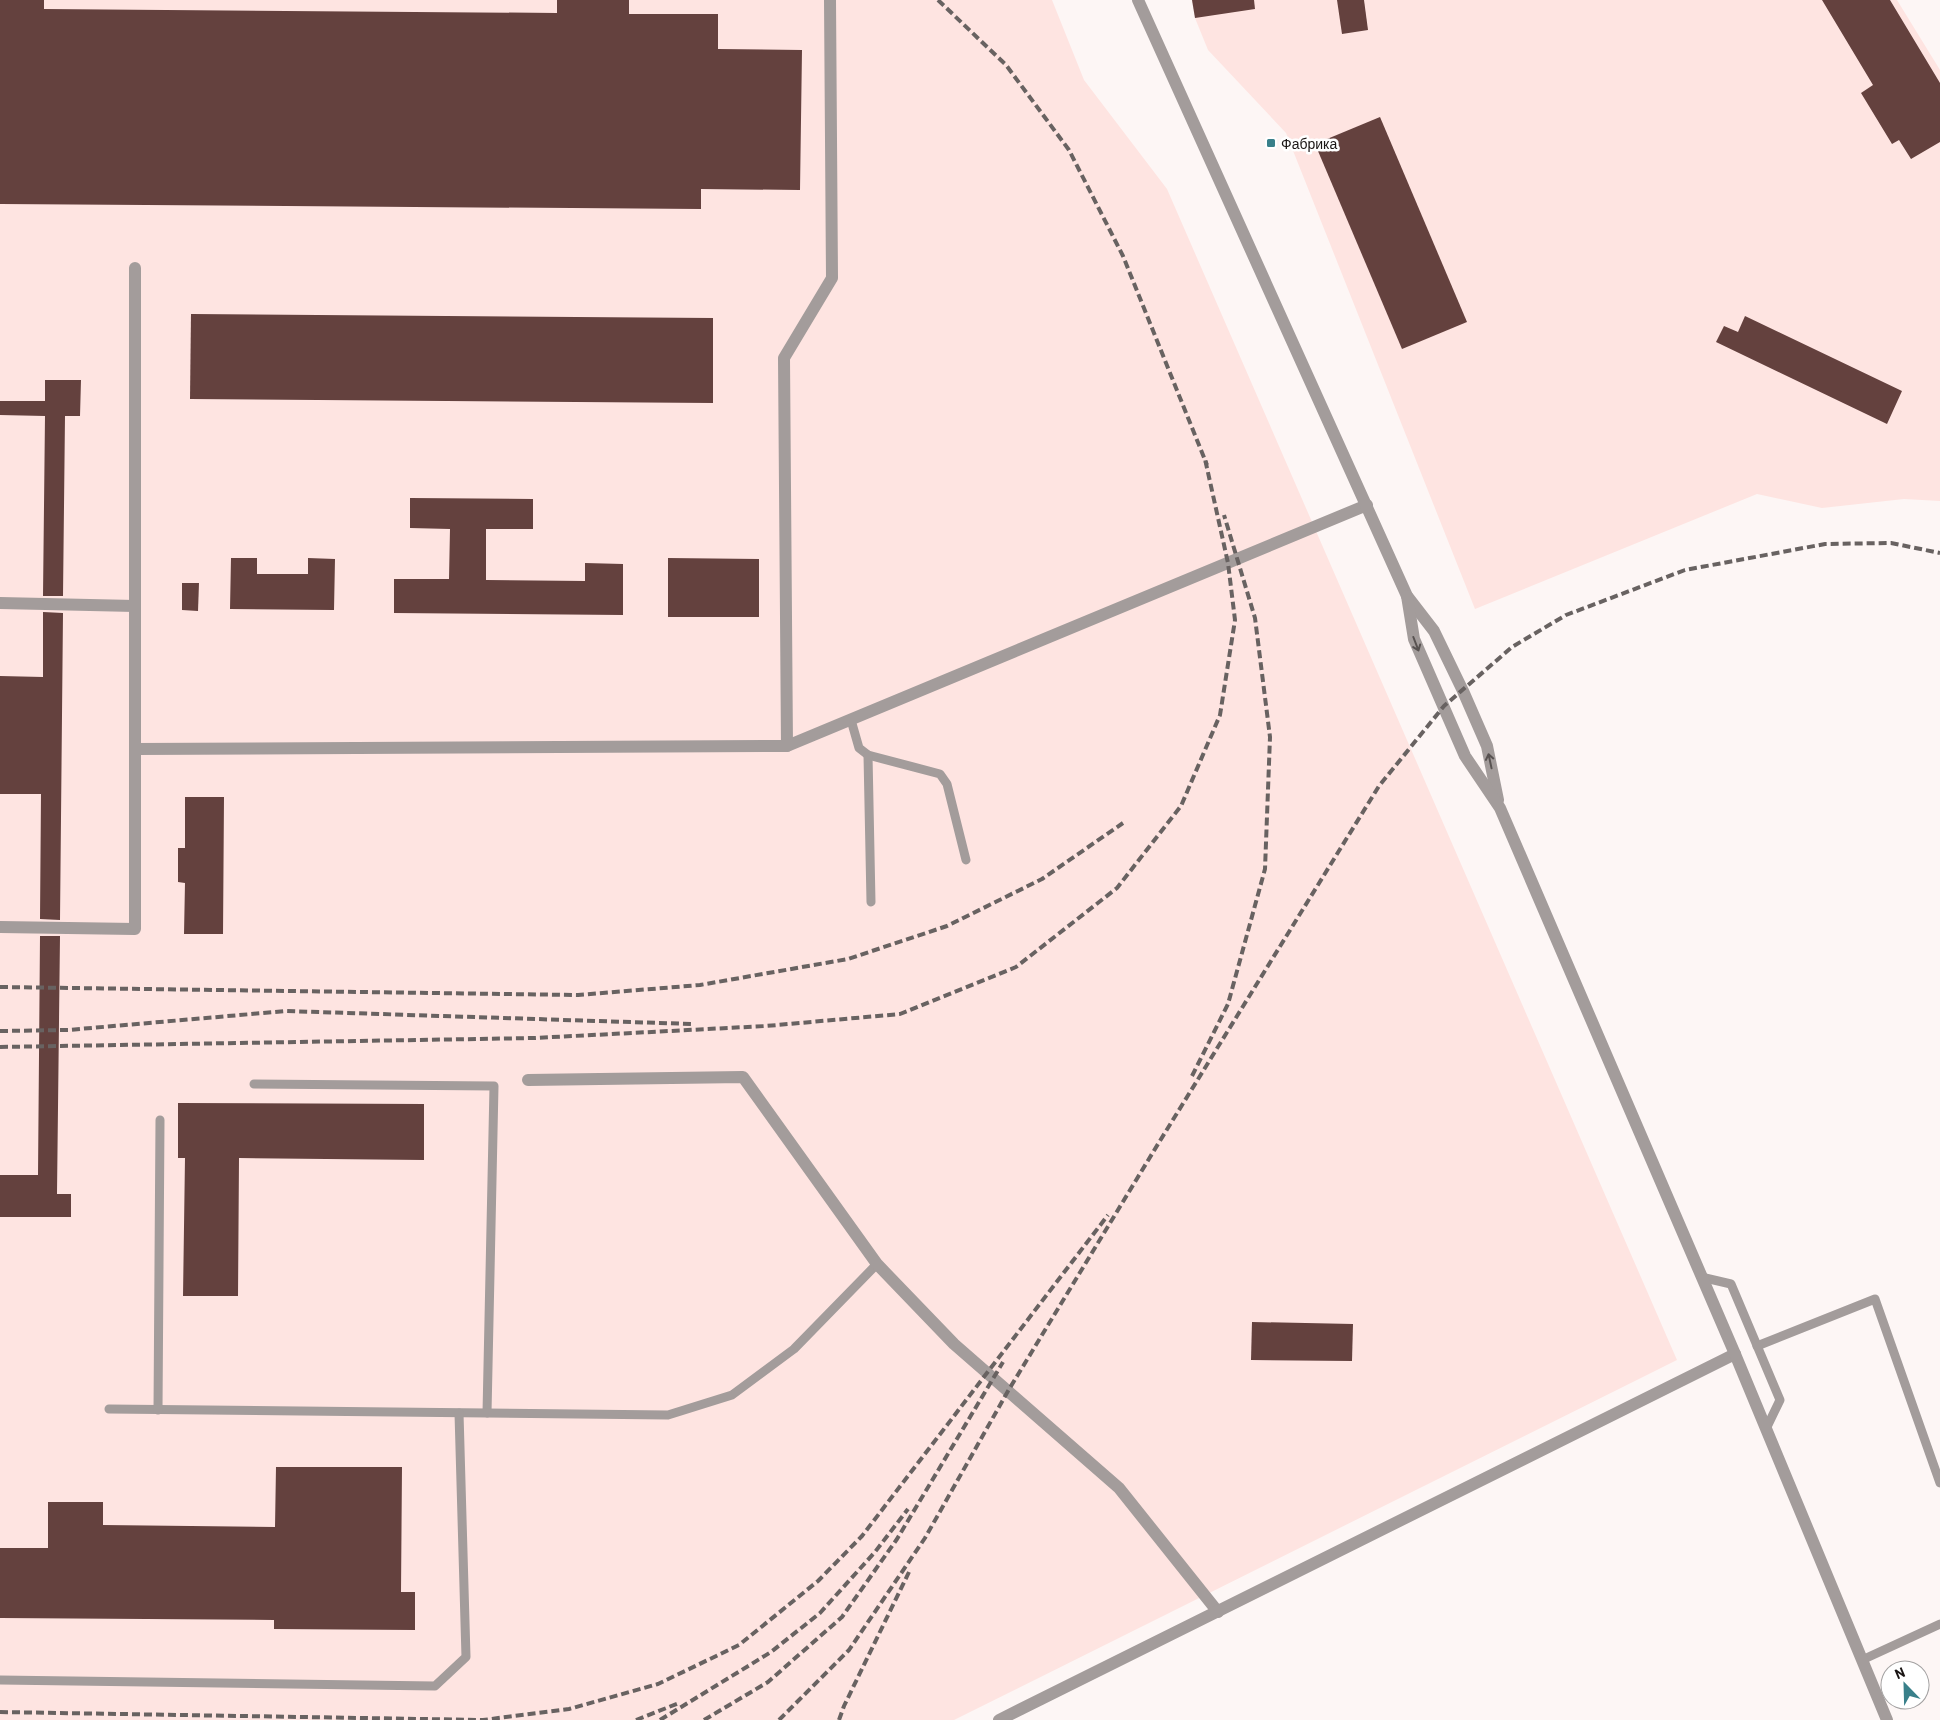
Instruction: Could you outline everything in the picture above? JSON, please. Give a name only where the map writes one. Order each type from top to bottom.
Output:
[{"type":"street","points":[[787,746],[784,358],[832,278],[830,0]]},
{"type":"street","points":[[1138,0],[1407,596],[1434,630],[1463,691],[1487,746],[1500,808]]},
{"type":"street","points":[[0,927],[135,928],[135,268]]},
{"type":"street","points":[[135,750],[787,746],[1366,505]]},
{"type":"street","points":[[1407,596],[1414,639],[1465,756],[1500,808],[1735,1354],[1887,1720]]},
{"type":"street","points":[[0,603],[135,606]]},
{"type":"street","points":[[528,1080],[743,1077],[877,1264],[954,1344],[1119,1488],[1218,1612]]},
{"type":"street","points":[[999,1720],[1735,1354]]},
{"type":"lane","points":[[851,720],[859,748],[868,755],[940,774],[946,784],[966,860]]},
{"type":"lane","points":[[868,755],[871,902]]},
{"type":"lane","points":[[254,1084],[494,1086],[487,1413]]},
{"type":"lane","points":[[158,1410],[160,1120]]},
{"type":"lane","points":[[109,1409],[668,1415],[732,1395],[794,1349],[877,1264]]},
{"type":"lane","points":[[1701,1277],[1731,1284],[1780,1400],[1766,1429]]},
{"type":"lane","points":[[1757,1346],[1875,1299],[1940,1483]]},
{"type":"lane","points":[[0,1680],[435,1686],[466,1657],[459,1413]]},
{"type":"lane","points":[[1862,1660],[1940,1624]]},
{"type":"shaded area","points":[[0,0],[1052,0],[1084,80],[1167,189],[1677,1360],[954,1720],[0,1720]]},
{"type":"shaded area","points":[[1192,0],[1897,0],[1940,70],[1940,501],[1904,499],[1822,508],[1757,494],[1475,609],[1286,133],[1208,50],[1195,18]]},
{"type":"building","points":[[0,0],[44,0],[44,9],[557,13],[557,0],[629,0],[629,14],[718,14],[718,49],[802,50],[800,190],[701,189],[701,209],[0,204]]},
{"type":"building","points":[[1192,0],[1254,0],[1255,9],[1195,18]]},
{"type":"building","points":[[1337,0],[1364,0],[1368,30],[1342,34]]},
{"type":"building","points":[[1822,0],[1890,0],[1940,83],[1940,142],[1911,159],[1899,140],[1892,144],[1861,93],[1873,85]]},
{"type":"building","points":[[1380,117],[1467,322],[1402,349],[1315,144]]},
{"type":"building","points":[[191,314],[713,318],[713,403],[190,399]]},
{"type":"building","points":[[1745,316],[1902,391],[1887,424],[1716,342],[1724,326],[1738,332]]},
{"type":"building","points":[[45,380],[81,380],[80,416],[65,416],[63,596],[43,596],[45,416],[0,415],[0,401],[45,401]]},
{"type":"building","points":[[410,498],[533,499],[533,529],[486,529],[486,580],[585,581],[585,563],[623,564],[623,615],[394,613],[394,579],[449,579],[450,529],[410,528]]},
{"type":"building","points":[[231,558],[257,558],[257,574],[308,574],[308,558],[335,559],[334,610],[230,609]]},
{"type":"building","points":[[668,558],[759,559],[759,617],[668,617]]},
{"type":"building","points":[[182,583],[199,583],[198,611],[182,610]]},
{"type":"building","points":[[43,612],[63,613],[60,920],[40,919],[41,794],[0,794],[0,676],[43,677]]},
{"type":"building","points":[[185,797],[224,797],[223,934],[184,934],[185,883],[178,882],[178,848],[185,848]]},
{"type":"building","points":[[40,936],[60,936],[57,1194],[71,1194],[71,1217],[0,1217],[0,1175],[38,1175]]},
{"type":"building","points":[[178,1103],[424,1104],[424,1160],[239,1158],[238,1296],[183,1296],[185,1158],[178,1158]]},
{"type":"building","points":[[1252,1322],[1353,1324],[1352,1361],[1251,1360]]},
{"type":"building","points":[[276,1467],[402,1467],[401,1592],[415,1592],[415,1630],[274,1629],[274,1620],[0,1618],[0,1548],[48,1548],[48,1502],[103,1502],[103,1525],[275,1527]]},
{"type":"railway","points":[[938,0],[1006,65],[1069,150],[1123,256],[1207,465]]},
{"type":"railway","points":[[0,1047],[535,1038],[766,1026],[900,1014],[1016,967],[1117,888],[1181,806],[1220,715],[1235,620],[1228,563],[1205,459]]},
{"type":"railway","points":[[1192,1076],[1228,1004],[1265,869],[1270,737],[1255,618],[1224,515]]},
{"type":"railway","points":[[779,1720],[849,1650],[925,1538],[1008,1391],[1379,786],[1444,706],[1512,647],[1566,615],[1685,570],[1825,544],[1891,543],[1940,553]]},
{"type":"railway","points":[[0,987],[578,995],[700,985],[848,959],[947,926],[1042,879],[1123,823]]},
{"type":"railway","points":[[0,1031],[68,1030],[286,1011],[691,1024]]},
{"type":"railway","points":[[0,1712],[483,1720],[569,1709],[658,1684],[739,1645],[818,1581],[862,1536],[1108,1215]]},
{"type":"railway","points":[[704,1720],[768,1682],[842,1617],[897,1539],[1003,1362]]},
{"type":"railway","points":[[660,1720],[771,1652],[820,1613],[875,1552],[908,1509]]},
{"type":"railway","points":[[839,1720],[909,1572]]},
{"type":"railway","points":[[636,1720],[679,1703]]},
{"type":"place","name":"Фабрика","points":[[1271,143]]}]
